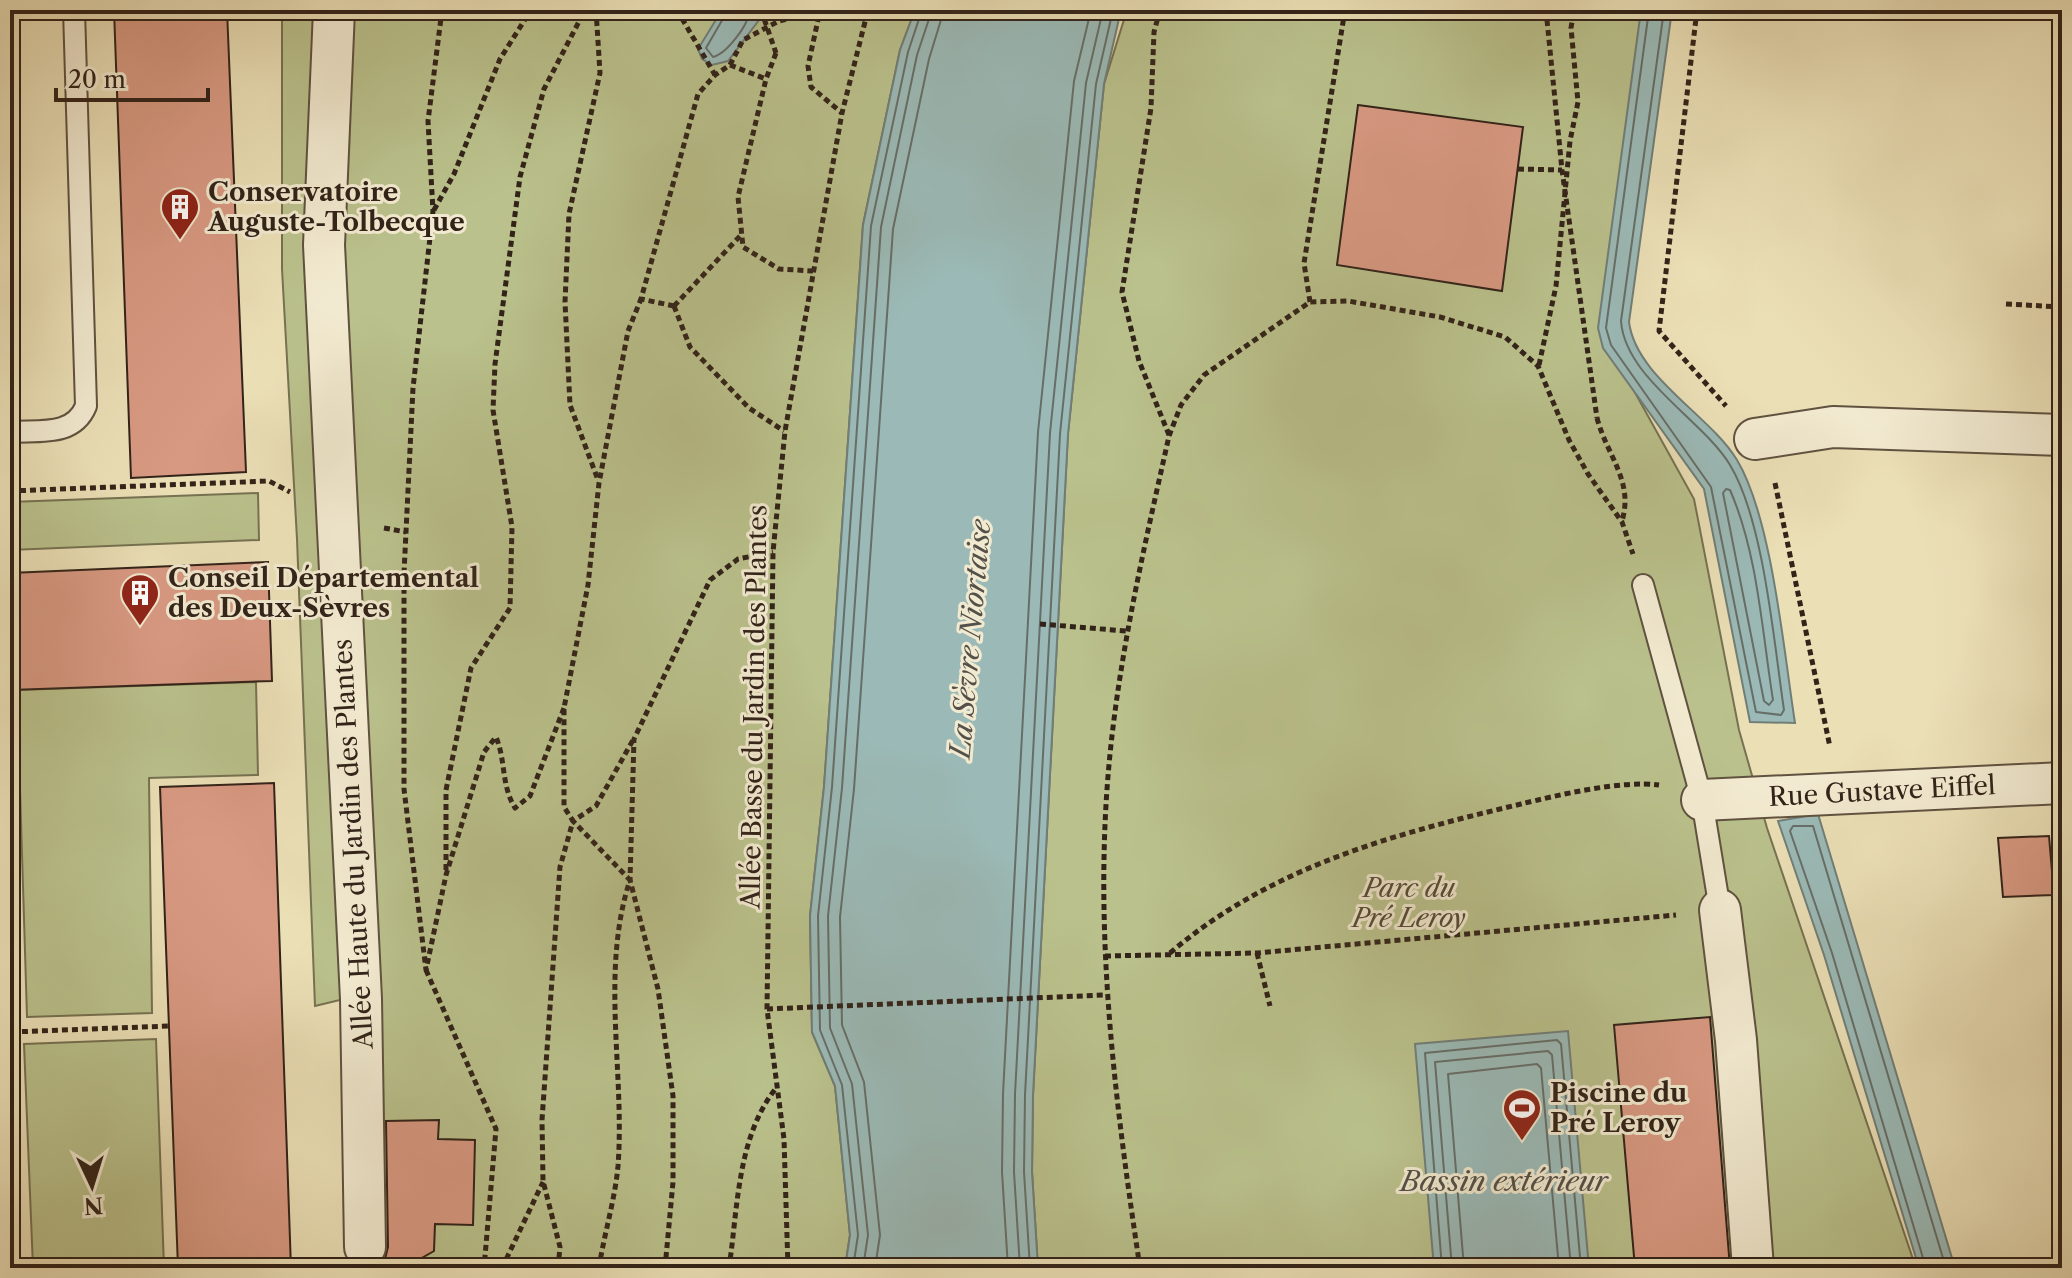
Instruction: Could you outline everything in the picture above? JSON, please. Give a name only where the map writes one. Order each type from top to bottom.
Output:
[{"type":"street","name":"Allée Haute du Jardin des Plantes","points":[[334,10],[324,245],[361,999],[365,1247]]},
{"type":"street","points":[[1755,439],[1833,427],[2062,435]]},
{"type":"street","name":"Rue Gustave Eiffel","points":[[1702,800],[2062,783]]},
{"type":"street","points":[[1720,910],[1736,1040],[1753,1268]]},
{"type":"lane","points":[[10,432],[66,429],[80,419],[86,406],[74,10]]},
{"type":"lane","points":[[1643,585],[1702,800],[1720,910]]},
{"type":"path","points":[[442,10],[428,121],[433,211],[413,388],[404,573],[404,789],[426,970],[496,1129],[484,1268]]},
{"type":"path","points":[[433,211],[454,174],[500,59],[531,10]]},
{"type":"path","points":[[446,875],[446,790],[471,668],[510,608],[512,527],[493,410],[495,364],[520,177],[544,89],[585,10]]},
{"type":"path","points":[[596,10],[600,73],[569,214],[565,302],[570,405],[599,483]]},
{"type":"path","points":[[677,10],[685,29],[715,75]]},
{"type":"path","points":[[761,10],[776,53],[766,79],[738,197],[743,247],[779,269],[813,271]]},
{"type":"path","name":"Allée Basse du Jardin des Plantes","points":[[788,1268],[784,1139],[767,1009],[773,552],[785,431],[813,271],[842,113],[868,10]]},
{"type":"path","points":[[1160,10],[1154,32],[1151,108],[1122,292],[1139,361],[1169,436]]},
{"type":"path","points":[[1310,302],[1304,263],[1345,10]]},
{"type":"path","points":[[1140,1268],[1105,995],[1106,804],[1126,631],[1169,436],[1181,405],[1204,375],[1310,302],[1348,301],[1440,317],[1505,337],[1538,366],[1582,463],[1622,522],[1628,501],[1624,481],[1604,446],[1597,418],[1562,170],[1546,10]]},
{"type":"path","points":[[1538,366],[1556,286],[1570,141],[1578,102],[1571,28],[1574,10]]},
{"type":"path","points":[[426,970],[446,875],[484,752],[496,737],[501,749],[505,792],[515,808],[530,796],[564,708],[588,585],[599,483],[628,331],[641,299],[698,94],[715,75],[730,65],[743,40],[779,21],[814,12],[818,20],[808,66],[811,87],[842,113]]},
{"type":"path","points":[[730,65],[766,79]]},
{"type":"path","points":[[1518,169],[1562,170]]},
{"type":"path","points":[[674,306],[742,234]]},
{"type":"path","points":[[641,299],[674,306]]},
{"type":"path","points":[[2006,304],[2062,307]]},
{"type":"path","points":[[674,306],[690,347],[749,408],[785,431]]},
{"type":"path","points":[[10,491],[269,481],[339,519]]},
{"type":"path","points":[[558,1268],[560,1247],[543,1181],[542,1120],[560,867],[573,821],[596,806],[634,739],[710,580],[738,559],[773,552]]},
{"type":"path","points":[[1040,624],[1126,631]]},
{"type":"path","points":[[564,708],[564,807],[573,821],[630,880]]},
{"type":"path","points":[[634,739],[630,880],[658,989],[673,1096],[673,1182],[665,1268]]},
{"type":"path","points":[[1169,954],[1227,912],[1276,884],[1350,849],[1424,827],[1566,793],[1632,786],[1656,784],[1702,800]]},
{"type":"path","points":[[599,1268],[618,1166],[615,1022],[622,905],[630,880]]},
{"type":"path","points":[[1105,956],[1257,953],[1626,922]]},
{"type":"path","points":[[10,924],[15,1167],[10,1167]]},
{"type":"path","points":[[1257,953],[1270,1006]]},
{"type":"path","points":[[767,1009],[796,1005],[1105,995]]},
{"type":"path","points":[[12,1032],[169,1026]]},
{"type":"path","points":[[729,1268],[749,1136],[760,1107],[777,1086]]},
{"type":"path","points":[[502,1268],[543,1181]]},
{"type":"green space","points":[[282,10],[915,10],[900,50],[863,225],[824,787],[810,916],[812,1032],[835,1086],[850,1235],[845,1268],[362,1268],[354,1247],[344,999],[315,1006],[297,539],[282,269]]},
{"type":"green space","name":"Parc du Pré Leroy","points":[[1127,10],[1663,10],[1607,342],[1694,499],[1739,730],[1767,828],[1916,1268],[1038,1268],[1032,1172],[1033,1095],[1068,434],[1104,84]]},
{"type":"green space","points":[[258,493],[259,540],[10,550],[10,502]]},
{"type":"green space","points":[[256,682],[258,775],[149,778],[152,1013],[27,1017],[17,690]]},
{"type":"green space","points":[[156,1039],[164,1268],[33,1268],[24,1044]]},
{"type":"water","points":[[722,10],[757,10],[759,20],[728,61],[712,65],[702,59],[698,49]]},
{"type":"water","name":"La Sèvre Niortaise","points":[[915,10],[1121,10],[1104,84],[1068,434],[1033,1095],[1032,1172],[1038,1268],[845,1268],[850,1235],[835,1086],[812,1032],[810,916],[824,787],[863,225],[900,50]]},
{"type":"water","points":[[1641,10],[1672,10],[1629,322],[1645,360],[1659,378],[1725,443],[1749,485],[1768,550],[1795,723],[1750,722],[1704,489],[1603,348],[1598,328]]},
{"type":"water","points":[[1818,814],[1955,1268],[1919,1268],[1824,955],[1778,821]]},
{"type":"water","name":"Bassin extérieur","points":[[1568,1031],[1589,1268],[1434,1268],[1415,1044]]},
{"type":"building","name":"Conservatoire Auguste-Tolbecque","points":[[114,10],[227,10],[246,472],[131,478]]},
{"type":"building","points":[[1358,105],[1523,127],[1502,291],[1337,265]]},
{"type":"building","name":"Conseil Départemental des Deux-Sèvres","points":[[268,562],[272,681],[10,690],[10,573]]},
{"type":"building","points":[[274,783],[291,1268],[178,1268],[160,787]]},
{"type":"building","points":[[2049,836],[2054,895],[2003,897],[1998,838]]},
{"type":"building","points":[[1710,1017],[1730,1268],[1635,1268],[1614,1025]]},
{"type":"building","points":[[439,1120],[438,1139],[475,1140],[473,1225],[435,1224],[434,1251],[404,1268],[391,1268],[385,1259],[388,1247],[386,1121]]},
{"type":"place","name":"Conservatoire Auguste-Tolbecque","points":[[180,241]]},
{"type":"place","name":"Conseil Départemental des Deux-Sèvres","points":[[140,627]]},
{"type":"place","name":"Piscine du Pré Leroy","points":[[1522,1142]]}]
